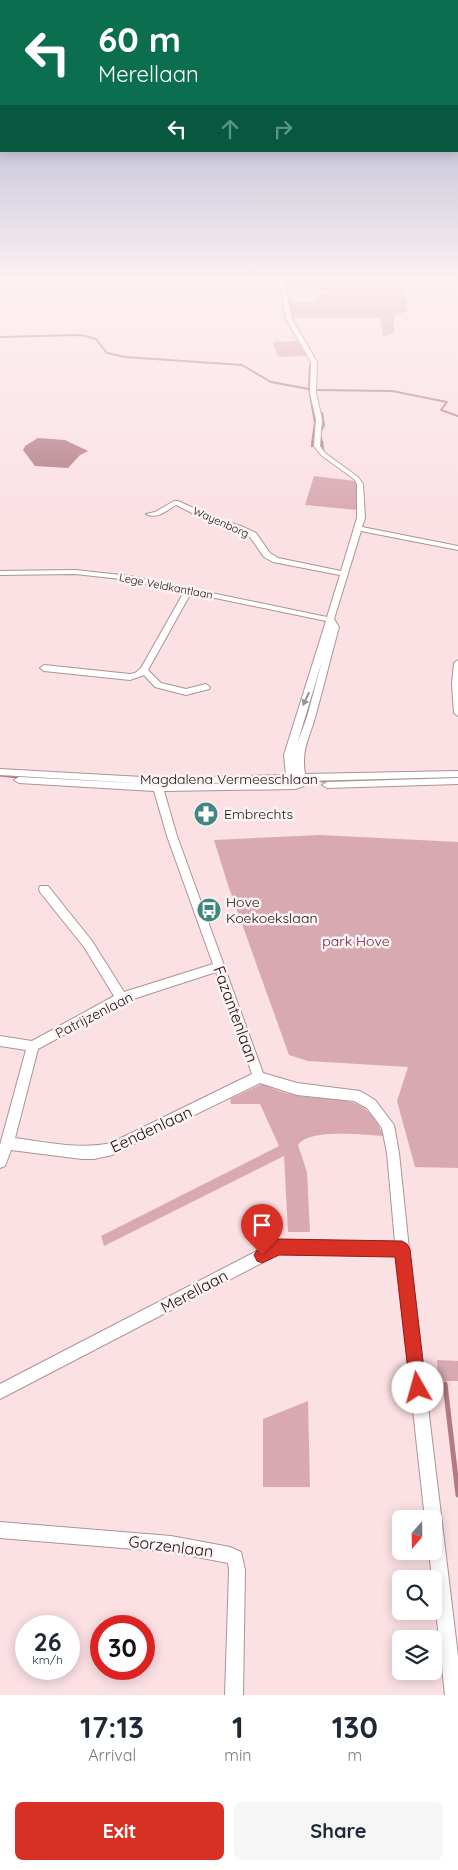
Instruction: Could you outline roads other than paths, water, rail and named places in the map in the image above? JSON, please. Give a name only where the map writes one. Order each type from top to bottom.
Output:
[{"type":"street","points":[[296,782],[289,755],[361,518],[361,488],[356,478],[323,454],[317,446],[319,420],[313,393],[314,362],[312,359]]},
{"type":"street","name":"Wayenborg","points":[[150,514],[156,514],[176,502],[217,522],[248,532],[258,540],[271,558],[345,574]]},
{"type":"street","points":[[358,529],[458,548]]},
{"type":"street","name":"Lege Veldkantlaan","points":[[0,573],[75,572],[102,574],[331,620]]},
{"type":"street","points":[[44,668],[130,677],[138,675],[144,670],[189,590]]},
{"type":"street","points":[[458,663],[456,684],[458,713]]},
{"type":"street","points":[[144,670],[158,685],[186,692],[206,687]]},
{"type":"street","name":"Magdalena Vermeeschlaan","points":[[0,772],[159,785]]},
{"type":"street","name":"Magdalena Vermeeschlaan","points":[[296,782],[458,774]]},
{"type":"street","name":"Magdalena Vermeeschlaan","points":[[0,778],[159,785],[458,781]]},
{"type":"street","name":"Fazantenlaan","points":[[159,785],[172,836],[259,1076],[297,1089],[356,1095],[375,1108],[388,1125],[394,1153],[402,1249],[432,1510]]},
{"type":"street","points":[[44,889],[88,944],[121,998]]},
{"type":"street","name":"Patrijzenlaan","points":[[33,1046],[121,998],[218,967]]},
{"type":"street","points":[[0,1041],[33,1046],[7,1143],[0,1162]]},
{"type":"street","name":"Eendenlaan","points":[[7,1143],[82,1153],[94,1153],[112,1149],[259,1076]]},
{"type":"street","name":"Merellaan","points":[[0,1392],[278,1247],[402,1249]]},
{"type":"street","name":"Gorzenlaan","points":[[0,1530],[172,1544],[230,1555],[235,1558],[237,1570],[234,1695]]},
{"type":"street","points":[[438,1560],[454,1695]]},
{"type":"waterway","points":[[156,359],[242,365],[271,382],[309,389]]},
{"type":"waterway","points":[[309,389],[310,365]]},
{"type":"waterway","points":[[309,389],[315,423],[312,443]]},
{"type":"waterway","points":[[315,390],[392,391],[447,402],[441,410],[458,416]]},
{"type":"waterway","points":[[321,431],[324,425],[322,413]]},
{"type":"waterway","points":[[321,437],[322,443]]},
{"type":"waterway","points":[[312,446],[313,442]]},
{"type":"waterway","points":[[322,442],[323,451]]},
{"type":"waterway","points":[[0,775],[27,778]]},
{"type":"waterway","points":[[66,779],[104,782]]},
{"type":"waterway","points":[[322,781],[394,779]]},
{"type":"waterway","points":[[445,1384],[458,1495]]},
{"type":"place","name":"Embrechts","points":[[206,814]]},
{"type":"place","name":"Hove Koekoekslaan","points":[[209,910]]},
{"type":"park label","name":"park Hove","points":[[356,941]]}]
